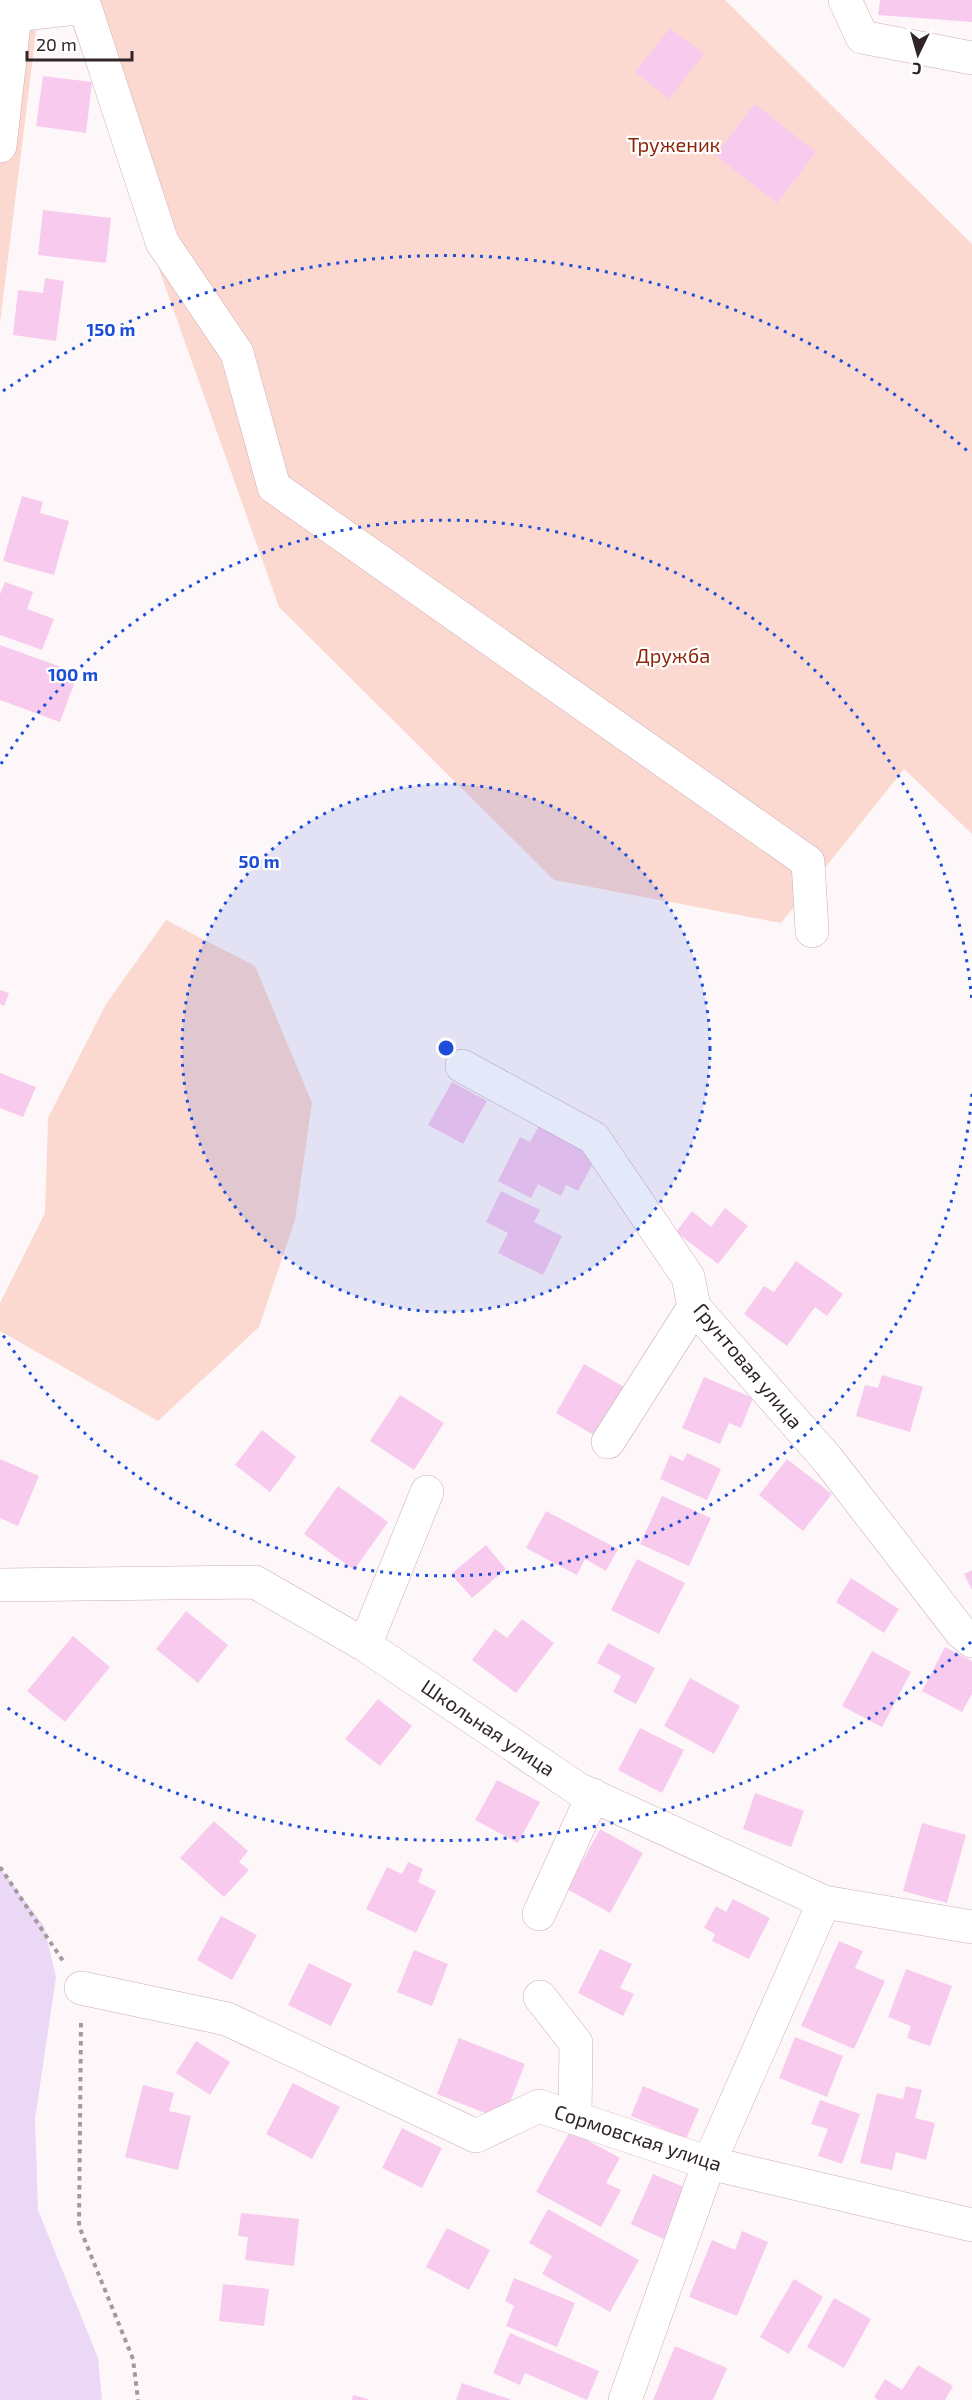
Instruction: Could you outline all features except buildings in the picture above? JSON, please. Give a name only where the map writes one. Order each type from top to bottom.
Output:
[{"type":"street","points":[[845,0],[862,37],[972,58]]},
{"type":"street","points":[[0,146],[13,7],[85,7],[162,243],[237,353],[274,487],[808,862],[812,931]]},
{"type":"street","name":"Грунтовая улица","points":[[462,1065],[594,1138],[688,1277],[694,1307],[829,1461],[961,1632],[972,1641]]},
{"type":"street","points":[[608,1442],[694,1307]]},
{"type":"street","points":[[365,1645],[427,1492]]},
{"type":"street","name":"Школьная улица","points":[[0,1585],[255,1582],[365,1645],[578,1788],[824,1902],[972,1927]]},
{"type":"street","points":[[539,1914],[593,1795]]},
{"type":"street","points":[[625,2400],[710,2163],[824,1902]]},
{"type":"street","name":"Сормовская улица","points":[[81,1988],[227,2019],[476,2136],[539,2106],[710,2163],[972,2225]]},
{"type":"street","points":[[540,1997],[576,2043],[575,2118]]},
{"type":"path","points":[[0,1867],[81,1988],[79,2226],[133,2359],[138,2400]]},
{"type":"green space","name":"Дружба","points":[[0,0],[725,0],[972,244],[972,834],[904,769],[781,923],[554,880],[279,607],[72,24],[37,24],[0,323]]},
{"type":"green space","points":[[166,920],[255,966],[312,1103],[295,1220],[259,1327],[158,1421],[0,1331],[0,1303],[45,1213],[48,1118],[106,1004]]},
{"type":"shaded area","points":[[0,1868],[44,1926],[56,1977],[35,2119],[38,2210],[98,2358],[102,2400],[0,2400]]},
{"type":"park label","name":"Труженик","points":[[674,145]]}]
